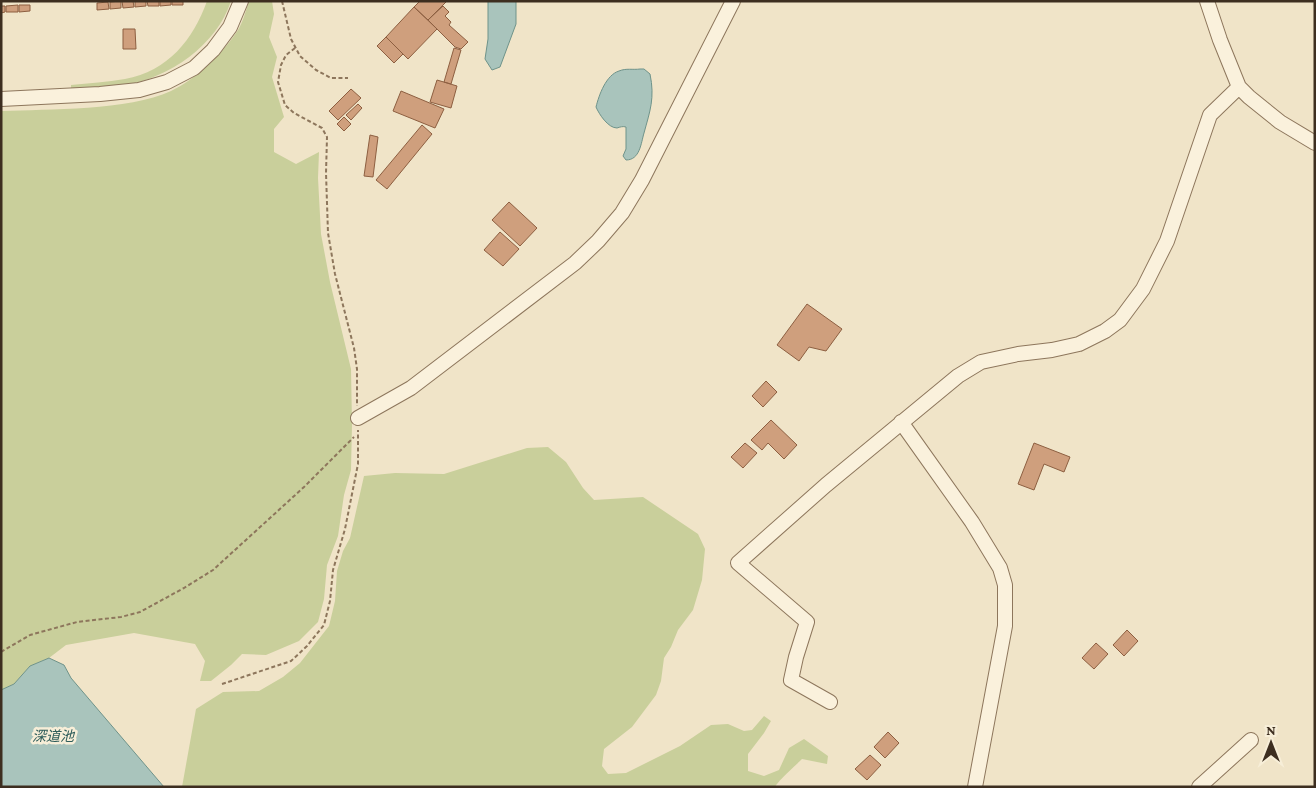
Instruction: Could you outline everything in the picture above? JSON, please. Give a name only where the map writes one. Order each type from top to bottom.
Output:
[{"type":"street","points":[[1,99],[139,90],[166,82],[194,68],[213,50],[230,27],[240,1]]},
{"type":"street","points":[[358,418],[411,388],[575,263],[598,241],[622,213],[642,180],[733,1]]},
{"type":"street","points":[[1207,1],[1239,87],[1280,122],[1315,143]]},
{"type":"street","points":[[830,702],[791,680],[807,622],[738,563],[826,485],[958,376],[981,362],[1080,344],[1105,331],[1120,320],[1143,289],[1167,241],[1210,115],[1239,87]]},
{"type":"street","points":[[902,422],[972,522],[1000,568],[1005,585],[1005,626],[975,787]]},
{"type":"street","points":[[1198,787],[1251,740]]},
{"type":"path","points":[[282,1],[291,39],[300,56],[316,70],[331,78],[348,78]]},
{"type":"path","points":[[222,684],[291,661],[307,646],[324,625],[330,601],[333,570],[345,529],[358,464],[357,369],[354,348],[334,274],[328,233],[327,137],[322,128],[294,113],[285,105],[278,82],[281,65],[286,55],[295,48]]},
{"type":"path","points":[[1,652],[30,636],[77,622],[121,617],[140,612],[184,588],[213,570],[304,487],[354,437]]},
{"type":"green space","points":[[207,1],[231,1],[215,32],[189,57],[174,67],[142,81],[125,85],[71,88],[71,85],[125,79],[154,69],[177,52],[186,41],[194,29]]},
{"type":"green space","points":[[249,1],[272,1],[274,14],[269,37],[277,57],[272,77],[284,117],[274,129],[274,152],[296,164],[319,152],[318,178],[321,234],[330,282],[351,369],[351,470],[344,495],[338,536],[327,565],[324,599],[318,622],[299,641],[266,655],[242,654],[211,681],[200,681],[205,661],[195,644],[134,633],[66,645],[49,658],[30,666],[14,684],[1,690],[1,111],[111,106],[153,98],[171,91],[190,80],[225,48],[240,27]]},
{"type":"green space","points":[[548,447],[566,462],[583,488],[594,500],[643,497],[698,534],[705,549],[702,580],[693,610],[678,630],[664,658],[661,681],[656,695],[632,727],[604,749],[602,766],[608,774],[626,773],[680,746],[711,725],[728,724],[744,731],[752,730],[764,716],[771,721],[748,754],[748,771],[764,776],[779,770],[789,748],[804,739],[828,756],[827,764],[802,759],[775,787],[182,787],[196,709],[223,692],[259,691],[283,677],[300,663],[329,626],[335,601],[337,571],[343,551],[350,538],[364,476],[395,473],[444,474],[527,448]]},
{"type":"water","points":[[488,1],[516,1],[516,24],[500,67],[492,70],[485,59],[488,39]]},
{"type":"water","points":[[627,69],[644,69],[650,74],[651,104],[639,150],[634,157],[626,160],[623,156],[626,149],[626,127],[617,128],[610,126],[596,107],[601,91],[614,73]]},
{"type":"water","name":"深道池","points":[[49,658],[64,665],[71,678],[164,787],[1,787],[1,690],[14,684],[30,666]]},
{"type":"building","points":[[121,1],[121,8],[110,9],[110,2]]},
{"type":"building","points":[[122,1],[133,1],[134,7],[123,8]]},
{"type":"building","points":[[135,1],[146,1],[146,6],[135,7]]},
{"type":"building","points":[[147,1],[159,1],[159,6],[148,6]]},
{"type":"building","points":[[160,1],[171,1],[171,5],[160,6]]},
{"type":"building","points":[[172,1],[183,1],[183,5],[172,5]]},
{"type":"building","points":[[420,1],[447,1],[428,20],[414,7]]},
{"type":"building","points":[[108,2],[109,9],[97,10],[97,3]]},
{"type":"building","points":[[18,5],[18,12],[6,12],[6,6]]},
{"type":"building","points":[[19,5],[30,5],[30,11],[19,12]]},
{"type":"building","points":[[1,6],[5,6],[5,12],[1,13]]},
{"type":"building","points":[[443,6],[449,12],[445,16],[451,22],[449,25],[468,42],[461,49],[455,47],[428,20]]},
{"type":"building","points":[[414,7],[437,29],[408,59],[386,37]]},
{"type":"building","points":[[123,29],[135,29],[136,49],[123,49]]},
{"type":"building","points":[[386,37],[403,54],[394,63],[377,46]]},
{"type":"building","points":[[454,48],[461,50],[451,84],[444,82]]},
{"type":"building","points":[[437,80],[457,86],[451,108],[430,102]]},
{"type":"building","points":[[351,89],[361,98],[338,120],[329,111]]},
{"type":"building","points":[[401,91],[444,109],[435,128],[393,111]]},
{"type":"building","points":[[358,104],[362,108],[351,120],[346,115]]},
{"type":"building","points":[[344,117],[351,124],[344,131],[337,124]]},
{"type":"building","points":[[422,125],[432,134],[387,189],[376,180]]},
{"type":"building","points":[[370,135],[378,137],[373,177],[364,176]]},
{"type":"building","points":[[509,202],[537,228],[520,246],[492,220]]},
{"type":"building","points":[[500,232],[519,249],[503,266],[484,250]]},
{"type":"building","points":[[807,304],[842,329],[826,351],[809,347],[799,361],[777,345]]},
{"type":"building","points":[[766,381],[777,392],[763,407],[752,396]]},
{"type":"building","points":[[771,420],[797,445],[784,459],[768,443],[762,450],[751,440]]},
{"type":"building","points":[[745,443],[757,453],[743,468],[731,457]]},
{"type":"building","points":[[1034,443],[1070,457],[1064,472],[1044,464],[1034,490],[1018,484]]},
{"type":"building","points":[[1127,630],[1138,641],[1124,656],[1113,645]]},
{"type":"building","points":[[1096,643],[1108,654],[1094,669],[1082,658]]},
{"type":"building","points":[[888,732],[899,743],[885,758],[874,747]]},
{"type":"building","points":[[870,755],[881,765],[867,780],[855,769]]}]
